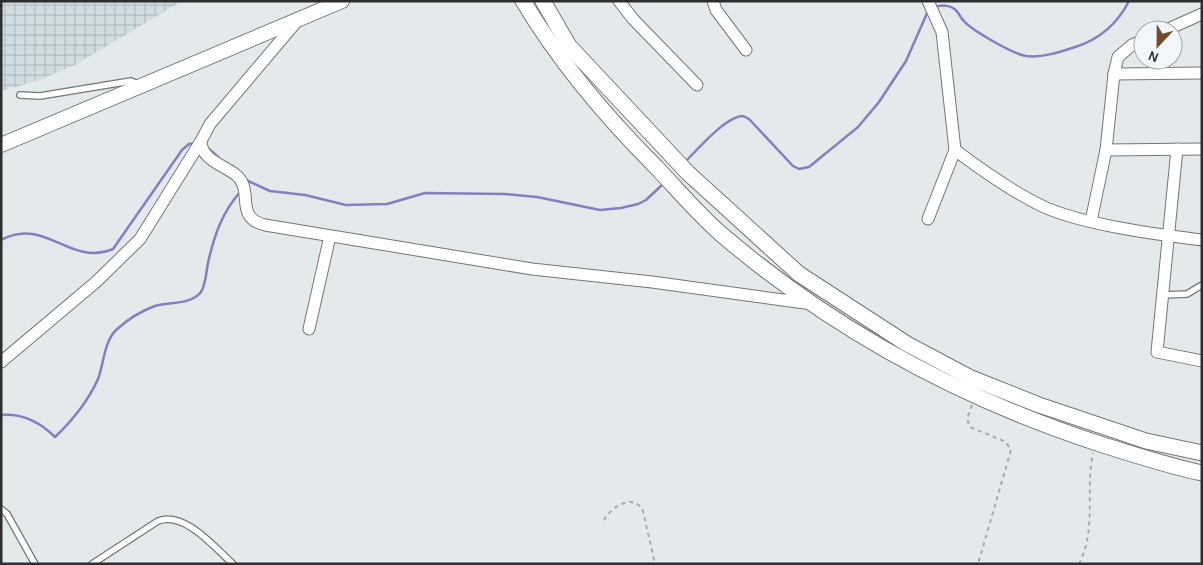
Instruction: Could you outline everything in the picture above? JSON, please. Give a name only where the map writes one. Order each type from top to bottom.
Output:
[{"type":"main road","points":[[523,1],[540,30],[619,130],[720,233],[785,286],[844,327],[975,396],[1061,431],[1176,468],[1202,473]]},
{"type":"main road","points":[[543,1],[569,46],[675,159],[799,274],[907,344],[971,378],[1039,405],[1146,441],[1202,453]]},
{"type":"street","points":[[1,145],[342,1]]},
{"type":"street","points":[[618,1],[697,85]]},
{"type":"street","points":[[713,1],[716,10],[746,50]]},
{"type":"street","points":[[928,1],[942,32],[956,150],[928,219]]},
{"type":"street","points":[[1183,22],[1202,14]]},
{"type":"street","points":[[1,362],[96,282],[140,239],[210,124],[299,19]]},
{"type":"street","points":[[1091,221],[1106,150],[1114,74],[1118,57],[1133,45]]},
{"type":"street","points":[[1114,74],[1202,73]]},
{"type":"street","points":[[201,141],[206,155],[237,175],[241,181],[248,215],[252,220],[265,225],[532,269],[652,282],[812,304]]},
{"type":"street","points":[[1177,149],[1157,352],[1202,361]]},
{"type":"street","points":[[1106,150],[1202,149]]},
{"type":"street","points":[[956,150],[995,180],[1043,207],[1091,221],[1169,236],[1202,240]]},
{"type":"street","points":[[309,329],[330,236]]},
{"type":"lane","points":[[20,95],[40,96],[131,81],[139,86]]},
{"type":"lane","points":[[1163,294],[1187,294],[1202,285]]},
{"type":"lane","points":[[1,509],[7,514],[35,564]]},
{"type":"lane","points":[[92,564],[158,521],[170,518],[187,524],[233,564]]},
{"type":"path","points":[[975,396],[967,419],[970,427],[1006,442],[1011,450],[978,564]]},
{"type":"path","points":[[1080,564],[1085,553],[1090,530],[1090,470],[1095,442]]},
{"type":"path","points":[[604,520],[608,513],[620,504],[632,502],[639,504],[643,511],[655,564]]},
{"type":"shaded area","points":[[1,1],[182,1],[75,65],[39,80],[2,91]]},
{"type":"waterway","points":[[935,7],[949,6],[953,8],[967,24],[983,35],[1012,51],[1032,56],[1057,53],[1092,40],[1107,30],[1125,9],[1129,1]]},
{"type":"waterway","points":[[685,162],[720,127],[736,117],[743,116],[749,119],[793,166],[799,169],[809,167],[858,127],[879,102],[906,61],[928,11]]},
{"type":"waterway","points":[[1,240],[17,234],[31,234],[45,237],[83,252],[97,253],[113,249],[182,150],[189,144],[197,143]]},
{"type":"waterway","points":[[208,148],[219,158]]},
{"type":"waterway","points":[[244,179],[270,191],[305,195],[346,205],[387,204],[425,193],[505,194],[537,197],[600,210],[638,204],[646,200],[663,184]]},
{"type":"waterway","points":[[1,415],[24,417],[37,423],[55,437],[74,417],[90,395],[98,379],[109,340],[116,330],[134,316],[150,308],[186,301],[201,292],[205,282],[213,243],[220,225],[229,207],[241,191]]}]
